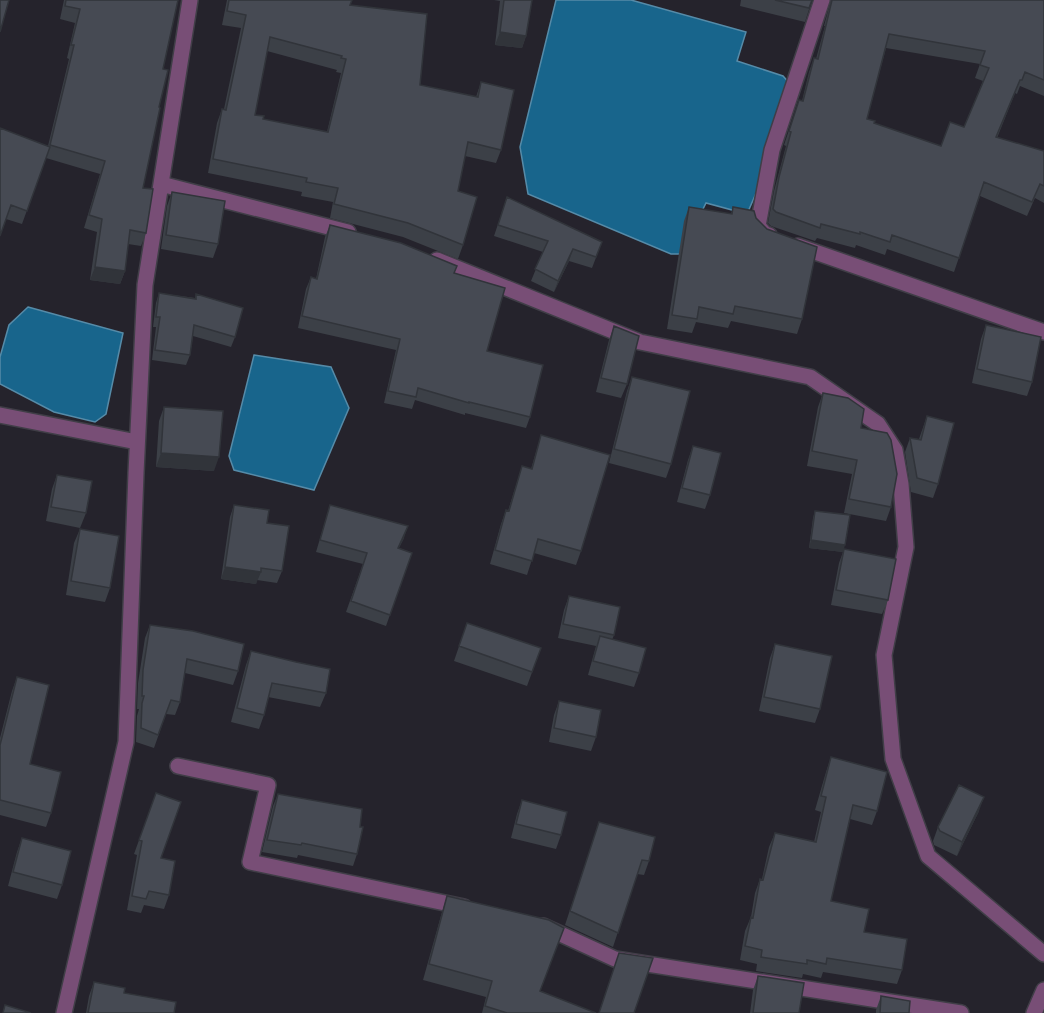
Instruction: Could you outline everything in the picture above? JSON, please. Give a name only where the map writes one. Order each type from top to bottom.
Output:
[{"type":"street","points":[[64,1013],[126,741],[137,442],[146,285],[190,0]]},
{"type":"street","points":[[822,0],[772,150],[758,226],[765,234],[1044,332]]},
{"type":"street","points":[[161,184],[366,237]]},
{"type":"street","points":[[422,254],[640,342],[810,377],[878,424],[895,450],[901,484],[906,546],[884,655],[893,759],[928,856],[1044,954]]},
{"type":"street","points":[[0,415],[137,442]]},
{"type":"street","points":[[178,766],[268,785],[250,862],[478,910]]},
{"type":"street","points":[[534,924],[546,927],[615,959],[961,1013]]},
{"type":"street","points":[[1034,1013],[1044,990]]},
{"type":"water","points":[[556,0],[631,0],[746,32],[737,61],[783,76],[799,94],[747,214],[706,203],[681,254],[671,254],[528,194],[520,147]]},
{"type":"water","points":[[28,307],[123,333],[106,414],[95,422],[54,412],[0,384],[0,357],[9,325]]},
{"type":"water","points":[[254,355],[331,367],[349,408],[314,490],[234,470],[229,456]]},
{"type":"building","points":[[0,0],[9,0],[0,32]]},
{"type":"building","points":[[66,0],[178,0],[163,69],[168,70],[143,188],[153,189],[146,233],[130,230],[125,271],[95,267],[102,219],[89,215],[105,161],[50,145],[74,45],[71,45],[80,9],[65,6]]},
{"type":"building","points":[[229,0],[352,0],[350,5],[427,14],[420,85],[478,97],[481,82],[514,90],[501,150],[468,142],[458,191],[477,197],[463,245],[408,223],[334,204],[338,188],[306,182],[307,178],[213,159],[222,109],[226,110],[246,15],[227,11]],"holes":[[[270,37],[342,56],[341,58],[346,59],[328,132],[263,119],[264,116],[255,115]]]},
{"type":"building","points":[[504,0],[532,0],[526,36],[500,32]]},
{"type":"building","points":[[775,0],[812,0],[809,8]]},
{"type":"building","points":[[832,0],[1044,0],[1044,80],[1025,72],[996,137],[1044,151],[1044,186],[1040,184],[1032,202],[984,182],[959,258],[892,235],[890,242],[860,232],[860,234],[821,224],[820,228],[776,212],[773,209],[791,132],[789,131],[799,100],[803,101],[814,58],[818,59]],"holes":[[[889,34],[985,51],[980,65],[989,68],[964,127],[950,122],[941,146],[867,119]]]},
{"type":"building","points":[[0,128],[50,147],[27,211],[11,205],[0,236]]},
{"type":"building","points":[[172,192],[225,201],[218,244],[166,235]]},
{"type":"building","points":[[507,197],[602,242],[596,257],[573,249],[558,281],[535,269],[548,241],[498,225]]},
{"type":"building","points":[[689,207],[732,214],[733,207],[754,211],[756,218],[767,229],[817,247],[802,319],[735,306],[733,314],[699,307],[697,319],[672,315]]},
{"type":"building","points":[[330,225],[401,243],[457,266],[454,273],[505,288],[487,351],[543,365],[530,417],[418,388],[416,397],[388,391],[400,339],[302,316],[311,277],[317,279]]},
{"type":"building","points":[[159,293],[196,299],[196,294],[243,308],[235,337],[194,325],[190,355],[155,350],[160,317],[156,317]]},
{"type":"building","points":[[986,325],[1041,337],[1032,382],[977,369]]},
{"type":"building","points":[[614,326],[639,336],[627,384],[601,378]]},
{"type":"building","points":[[632,377],[690,391],[671,464],[614,449]]},
{"type":"building","points":[[823,393],[848,398],[864,409],[861,428],[887,433],[891,440],[897,474],[891,507],[849,499],[857,460],[812,451]]},
{"type":"building","points":[[164,407],[223,411],[219,457],[161,453]]},
{"type":"building","points":[[927,416],[954,423],[938,484],[917,478],[910,438],[921,440]]},
{"type":"building","points":[[541,435],[610,455],[581,551],[538,539],[532,561],[495,550],[522,466],[532,469]]},
{"type":"building","points":[[693,446],[721,453],[710,495],[682,488]]},
{"type":"building","points":[[57,475],[92,481],[86,513],[51,507]]},
{"type":"building","points":[[234,505],[269,510],[267,523],[289,526],[282,571],[261,568],[261,572],[225,567]]},
{"type":"building","points":[[330,505],[408,526],[398,548],[412,553],[390,615],[351,601],[367,553],[320,540]]},
{"type":"building","points":[[815,511],[850,515],[845,545],[811,540]]},
{"type":"building","points":[[80,529],[119,536],[110,588],[71,581]]},
{"type":"building","points":[[844,549],[896,559],[888,600],[836,590]]},
{"type":"building","points":[[569,596],[620,607],[614,635],[563,624]]},
{"type":"building","points":[[467,623],[541,648],[532,672],[459,646]]},
{"type":"building","points":[[150,625],[193,631],[244,644],[238,671],[187,659],[180,702],[171,700],[158,735],[141,728],[144,696],[142,696],[143,670]]},
{"type":"building","points":[[600,636],[646,648],[639,673],[593,661]]},
{"type":"building","points":[[775,644],[832,656],[820,709],[764,697]]},
{"type":"building","points":[[251,651],[330,669],[326,693],[272,683],[264,715],[237,708]]},
{"type":"building","points":[[17,677],[49,685],[30,764],[61,772],[51,813],[0,800],[0,745]]},
{"type":"building","points":[[559,701],[601,710],[596,737],[554,728]]},
{"type":"building","points":[[831,757],[887,772],[877,811],[853,805],[831,901],[869,909],[864,932],[907,939],[902,970],[827,958],[826,964],[807,960],[807,964],[761,957],[762,950],[745,946],[760,879],[763,880],[775,833],[816,842],[826,797],[821,796]]},
{"type":"building","points":[[959,785],[984,797],[962,842],[940,831],[938,827]]},
{"type":"building","points":[[156,793],[181,802],[161,858],[175,861],[169,895],[149,891],[146,899],[132,896],[142,841],[139,840]]},
{"type":"building","points":[[278,794],[362,809],[360,827],[363,827],[357,854],[302,843],[301,845],[267,840]]},
{"type":"building","points":[[522,800],[567,812],[561,835],[516,824]]},
{"type":"building","points":[[599,822],[655,837],[649,861],[642,860],[618,933],[570,911]]},
{"type":"building","points":[[22,838],[71,851],[62,885],[13,872]]},
{"type":"building","points":[[447,896],[549,920],[564,928],[540,991],[596,1013],[507,1013],[485,1006],[492,981],[429,964]]},
{"type":"building","points":[[619,953],[653,958],[634,1013],[599,1013]]},
{"type":"building","points":[[758,976],[804,983],[799,1013],[753,1013]]},
{"type":"building","points":[[94,982],[125,988],[124,993],[176,1002],[174,1013],[88,1013]]},
{"type":"building","points":[[881,996],[910,1001],[909,1013],[880,1013]]},
{"type":"building","points":[[5,1005],[31,1013],[3,1013]]}]
